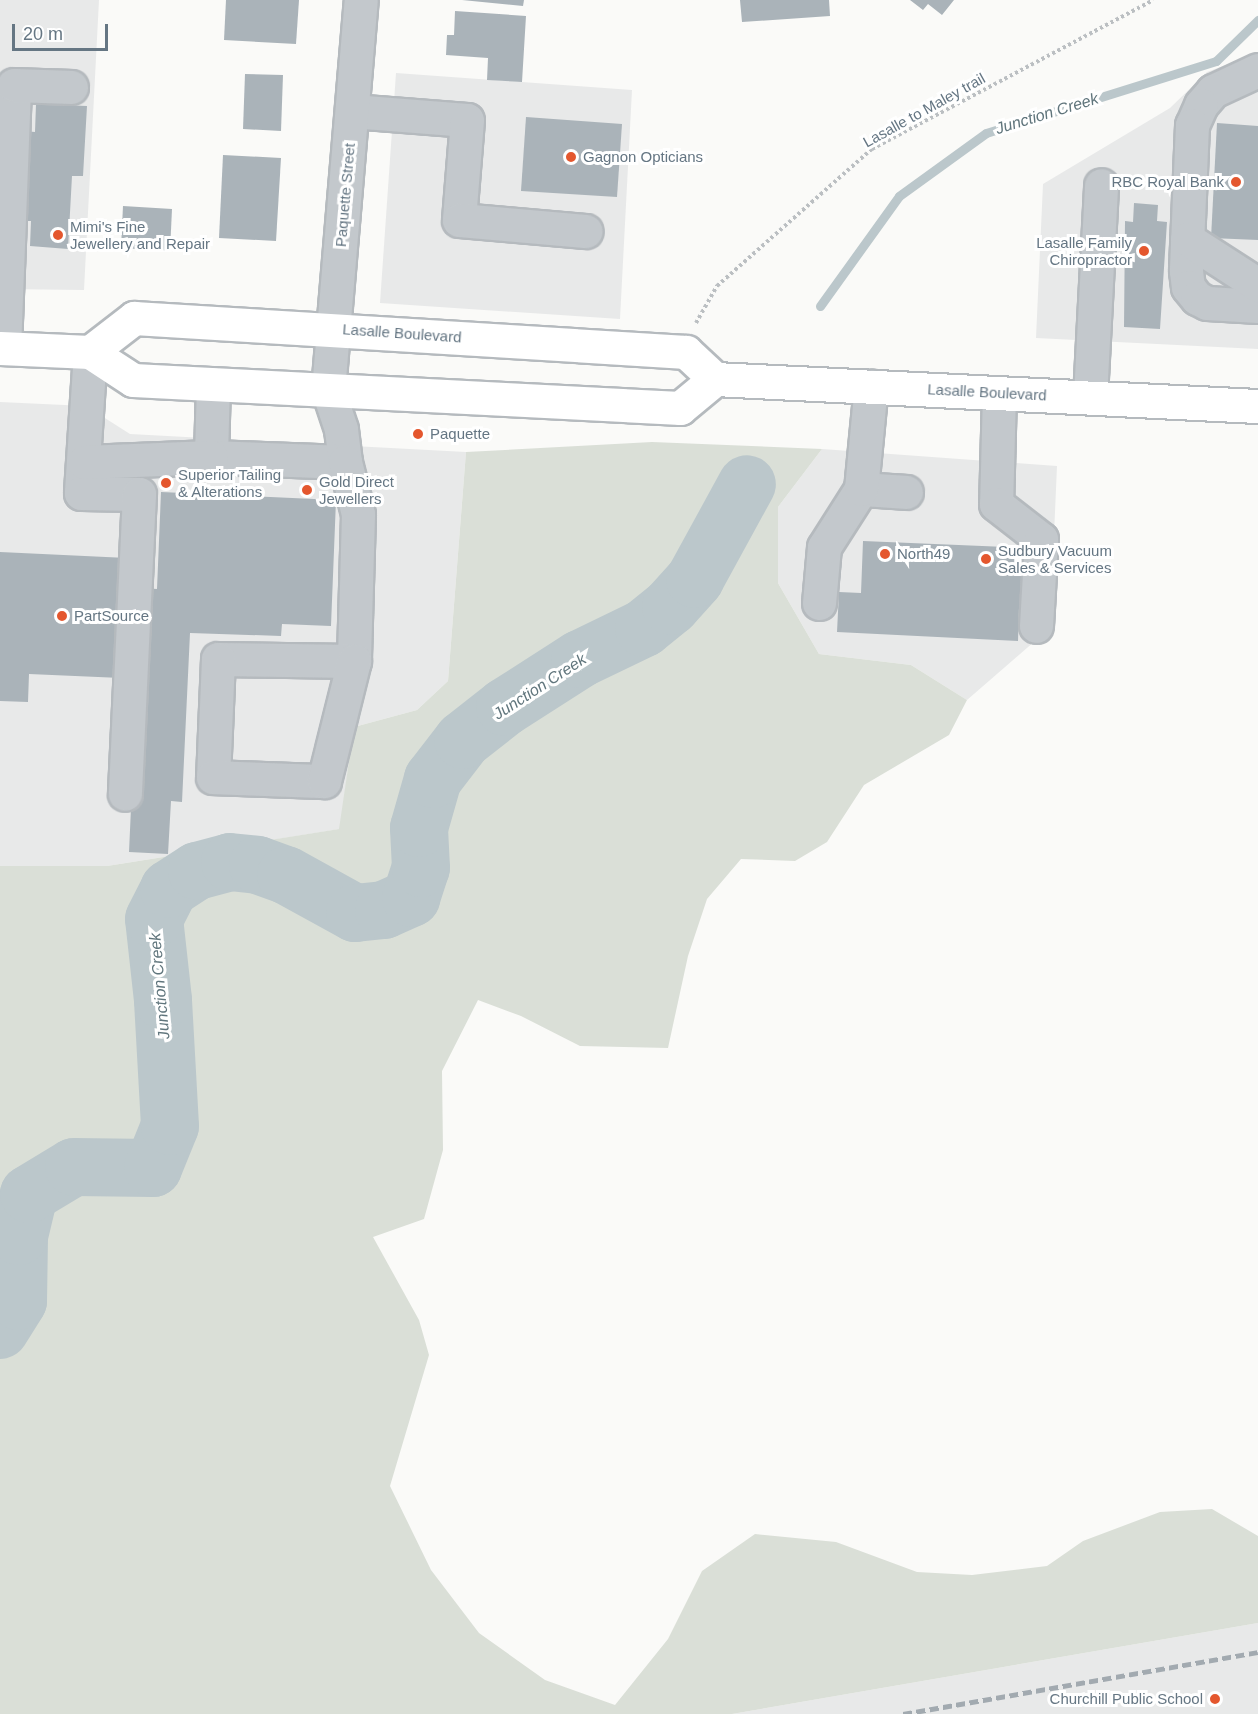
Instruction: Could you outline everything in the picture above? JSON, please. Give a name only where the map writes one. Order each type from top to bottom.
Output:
[{"type":"main road","name":"Lasalle Boulevard","points":[[90,352],[134,318],[333,328],[686,352],[715,379],[1258,406]]},
{"type":"main road","points":[[2,348],[90,352],[133,380],[681,408],[715,379]]},
{"type":"street","name":"Paquette Street","points":[[328,390],[362,0]]},
{"type":"street","points":[[1258,70],[1214,91],[1201,105],[1192,125],[1187,239],[1188,287],[1197,298],[1207,303],[1258,306]]},
{"type":"street","points":[[2,348],[14,85],[71,87]]},
{"type":"street","points":[[352,111],[467,120],[459,220],[586,231]]},
{"type":"street","points":[[1090,397],[1101,185]]},
{"type":"street","points":[[1187,239],[1258,259]]},
{"type":"street","points":[[1187,239],[1258,285]]},
{"type":"street","points":[[90,352],[81,493],[139,494],[125,794]]},
{"type":"street","points":[[211,457],[213,384]]},
{"type":"street","points":[[819,603],[824,547],[861,489],[871,386]]},
{"type":"street","points":[[328,390],[340,429],[345,462],[358,514],[354,661],[324,781],[213,777],[218,659],[354,661]]},
{"type":"street","points":[[999,393],[996,504],[1041,539],[1036,626]]},
{"type":"street","points":[[84,462],[211,457],[345,462]]},
{"type":"street","points":[[861,489],[906,492]]},
{"type":"path","name":"Lasalle to Maley trail","points":[[690,334],[717,286],[872,149],[1153,0]]},
{"type":"shaded area","points":[[0,0],[99,0],[84,290],[0,289]]},
{"type":"shaded area","points":[[1258,53],[1258,349],[1036,338],[1043,184],[1170,108],[1207,72]]},
{"type":"shaded area","points":[[396,73],[632,90],[620,319],[380,303]]},
{"type":"shaded area","points":[[0,402],[86,406],[130,434],[466,452],[448,681],[417,710],[354,727],[340,829],[107,866],[0,866]]},
{"type":"shaded area","points":[[652,442],[822,449],[778,507],[778,583],[819,654],[911,665],[967,700],[949,735],[864,785],[827,842],[795,861],[741,859],[707,899],[688,956],[668,1048],[580,1046],[521,1016],[478,1000],[442,1071],[443,1150],[424,1219],[373,1237],[419,1320],[429,1355],[390,1486],[431,1570],[479,1633],[545,1680],[615,1705],[668,1639],[702,1571],[755,1534],[836,1542],[917,1572],[972,1575],[1047,1566],[1083,1541],[1160,1512],[1212,1509],[1258,1536],[1258,1623],[732,1714],[0,1714],[0,866],[107,866],[339,829],[354,727],[417,710],[448,681],[466,452]]},
{"type":"shaded area","points":[[822,449],[1057,466],[1050,628],[967,700],[911,665],[819,654],[778,583],[778,507]]},
{"type":"shaded area","points":[[1258,1623],[1258,1714],[732,1714]]},
{"type":"building","points":[[226,0],[299,0],[296,44],[224,40]]},
{"type":"building","points":[[462,0],[524,0],[523,6]]},
{"type":"building","points":[[740,0],[829,0],[830,16],[742,22]]},
{"type":"building","points":[[910,0],[954,0],[942,15],[928,4],[923,10]]},
{"type":"building","points":[[455,11],[526,16],[522,82],[487,80],[488,58],[446,55],[447,35],[454,35]]},
{"type":"building","points":[[245,74],[283,75],[281,131],[243,129]]},
{"type":"building","points":[[36,104],[87,106],[83,176],[72,176],[68,249],[30,246],[31,221],[26,221],[30,148],[22,147],[23,131],[35,132]]},
{"type":"building","name":"Gagnon Opticians","points":[[526,117],[622,124],[617,197],[521,191]]},
{"type":"building","name":"RBC Royal Bank","points":[[1217,123],[1258,126],[1258,240],[1211,238]]},
{"type":"building","points":[[223,155],[281,158],[276,241],[219,238]]},
{"type":"building","name":"Lasalle Family Chiropractor","points":[[1134,203],[1158,205],[1157,221],[1167,222],[1160,329],[1124,327],[1125,221],[1133,222]]},
{"type":"building","points":[[123,206],[172,209],[170,251],[121,248]]},
{"type":"building","points":[[161,492],[336,500],[331,626],[282,624],[281,636],[190,633],[182,802],[171,801],[168,854],[129,852],[141,588],[157,589]]},
{"type":"building","points":[[863,541],[1028,548],[1026,608],[1019,608],[1018,641],[837,632],[839,592],[861,593]]},
{"type":"building","name":"PartSource","points":[[0,552],[127,558],[121,678],[29,674],[28,702],[0,701]]},
{"type":"waterway","name":"Junction Creek","points":[[820,306],[899,196],[986,133],[1216,61],[1258,20]]},
{"type":"waterway","name":"Junction Creek","points":[[0,1330],[18,1301],[19,1236],[29,1194],[74,1167],[153,1168],[170,1126],[163,1000],[154,919],[169,889],[197,871],[230,862],[258,865],[286,875],[355,913],[384,910],[411,898],[421,868],[419,828],[433,779],[463,740],[505,707],[580,659],[644,628],[671,606],[695,579],[747,484]]},
{"type":"railway","points":[[903,1714],[1258,1652]]},
{"type":"place","name":"Gagnon Opticians","points":[[571,157]]},
{"type":"place","name":"RBC Royal Bank","points":[[1236,182]]},
{"type":"place","name":"Mimi's Fine Jewellery and Repair","points":[[58,235]]},
{"type":"place","name":"Lasalle Family Chiropractor","points":[[1144,251]]},
{"type":"place","name":"Paquette","points":[[418,434]]},
{"type":"place","name":"Superior Tailing & Alterations","points":[[166,483]]},
{"type":"place","name":"Gold Direct Jewellers","points":[[307,490]]},
{"type":"place","name":"North49","points":[[885,554]]},
{"type":"place","name":"Sudbury Vacuum Sales & Services","points":[[986,559]]},
{"type":"place","name":"PartSource","points":[[62,616]]},
{"type":"place","name":"Churchill Public School","points":[[1215,1699]]}]
